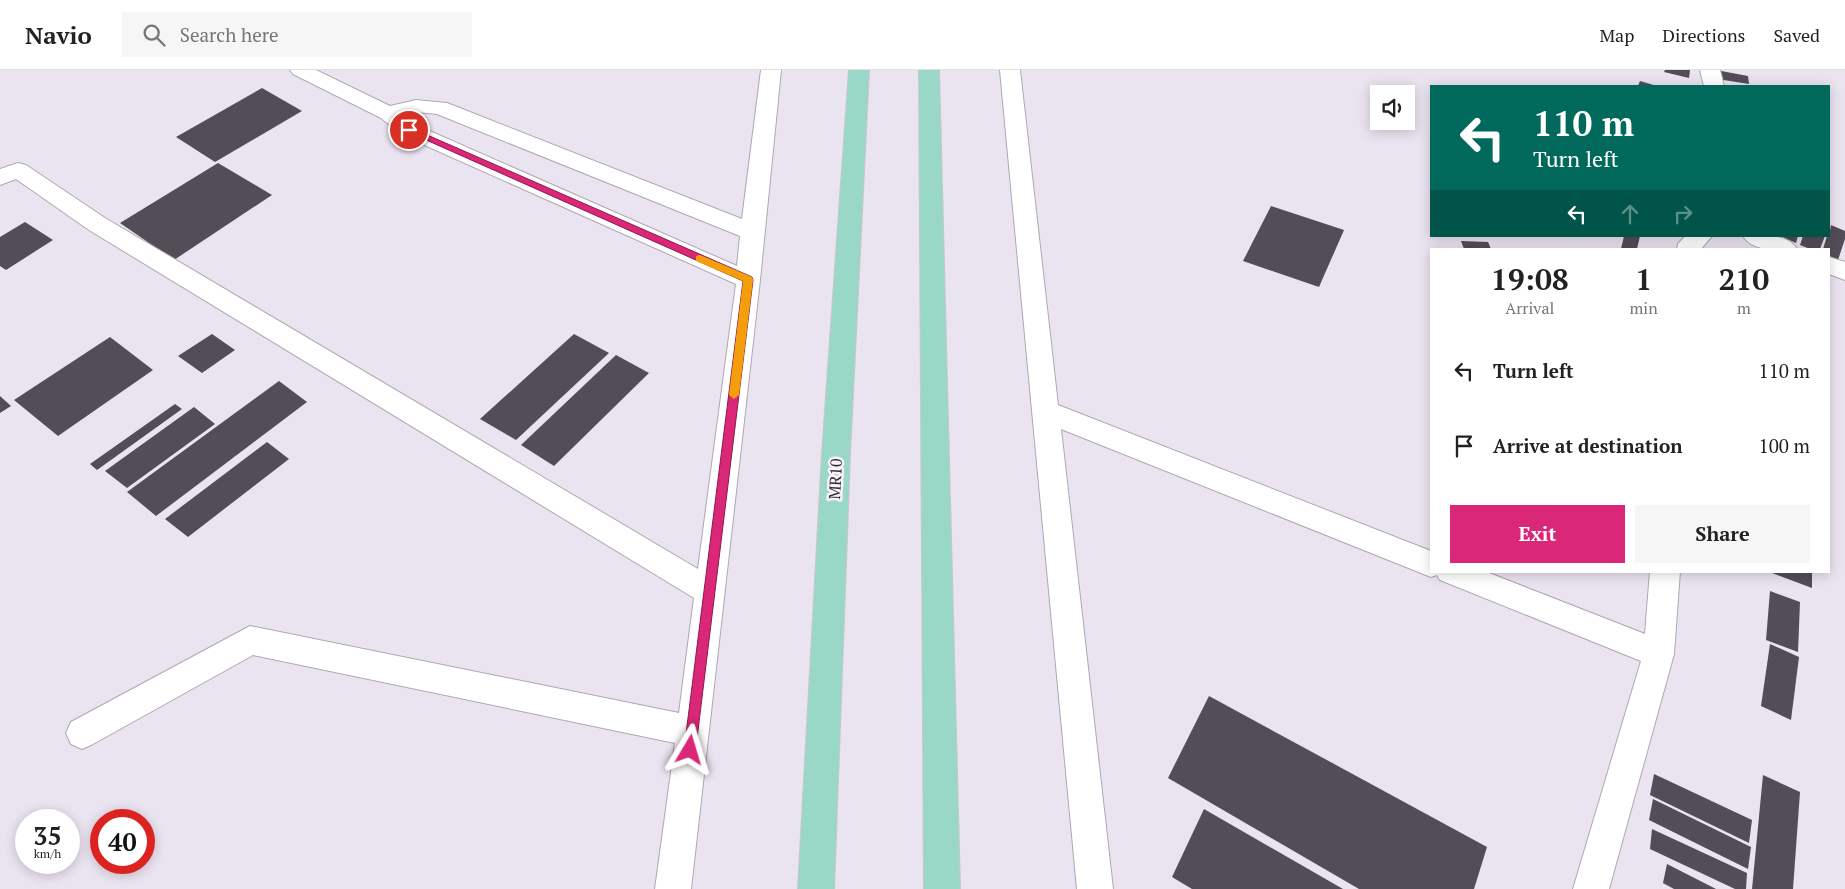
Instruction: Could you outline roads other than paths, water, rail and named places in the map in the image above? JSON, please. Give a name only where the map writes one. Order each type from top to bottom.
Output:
[{"type":"main road","name":"MR10","points":[[816,889],[836,444],[858,70]]},
{"type":"main road","points":[[929,70],[942,889]]},
{"type":"street","points":[[300,70],[388,113],[409,130],[748,280]]},
{"type":"street","points":[[673,889],[748,280],[771,70]]},
{"type":"street","points":[[1010,70],[1044,411],[1096,887]]},
{"type":"street","points":[[1710,70],[1714,85]]},
{"type":"street","points":[[388,113],[416,106],[440,108],[752,232]]},
{"type":"street","points":[[0,178],[18,170],[97,224],[710,592]]},
{"type":"street","points":[[1689,248],[1690,244],[1700,237]]},
{"type":"street","points":[[1756,237],[1784,248]]},
{"type":"street","points":[[1830,266],[1845,272]]},
{"type":"street","points":[[1044,411],[1430,564]]},
{"type":"street","points":[[1455,573],[1659,654]]},
{"type":"street","points":[[1591,889],[1659,654],[1665,573]]},
{"type":"street","points":[[82,733],[250,640],[693,731]]}]
